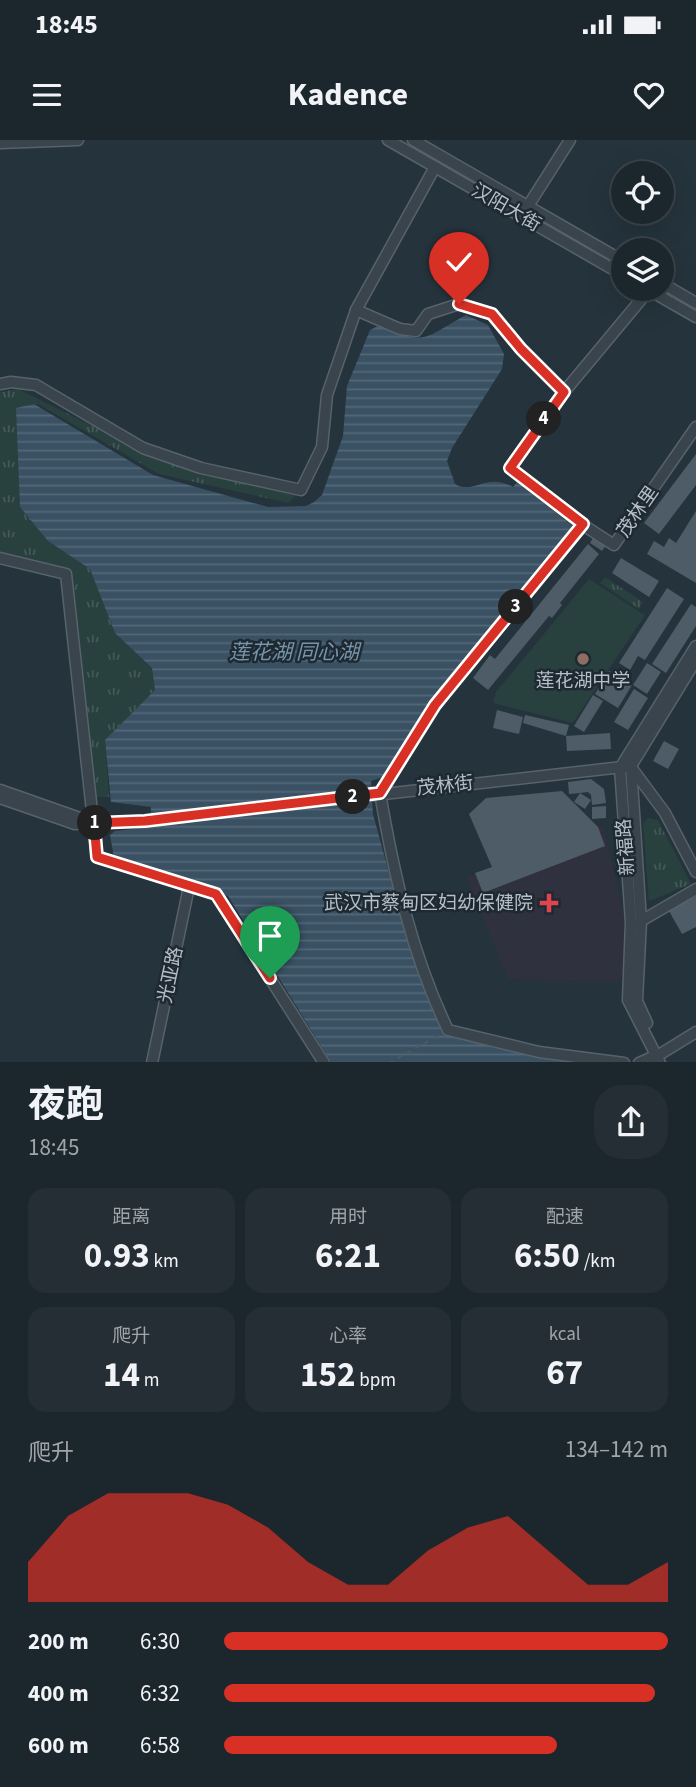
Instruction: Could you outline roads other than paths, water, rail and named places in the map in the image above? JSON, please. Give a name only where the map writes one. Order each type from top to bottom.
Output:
[{"type":"street","points":[[0,143],[78,140]]},
{"type":"street","name":"汉阳大街","points":[[388,140],[611,268]]},
{"type":"street","name":"汉阳大街","points":[[413,140],[611,254]]},
{"type":"street","points":[[528,206],[570,140]]},
{"type":"street","points":[[0,384],[11,382],[36,385],[143,448],[201,468],[301,490],[322,447],[327,395],[356,310],[435,167]]},
{"type":"street","points":[[674,290],[696,303]]},
{"type":"street","name":"茂林里","points":[[638,301],[564,392],[510,468],[614,545],[696,427]]},
{"type":"street","points":[[669,301],[696,317]]},
{"type":"street","points":[[356,310],[400,329],[416,331],[428,314],[459,304],[492,314],[521,349],[564,392]]},
{"type":"street","points":[[583,524],[435,705],[380,793],[404,915],[435,1003],[448,1030],[539,1052],[624,1062]]},
{"type":"street","points":[[0,558],[66,574],[97,857],[216,894],[324,1062]]},
{"type":"street","points":[[626,767],[696,646]]},
{"type":"street","points":[[626,767],[696,660]]},
{"type":"street","points":[[626,767],[665,813],[696,872]]},
{"type":"street","name":"茂林街","points":[[0,798],[75,824],[145,821],[626,767]]},
{"type":"street","name":"新福路","points":[[626,767],[641,920],[637,1001],[661,1058]]},
{"type":"street","name":"新福路","points":[[626,767],[631,922],[628,1000],[661,1058]]},
{"type":"street","name":"茂林街","points":[[0,790],[94,823]]},
{"type":"street","name":"光亚路","points":[[152,1062],[189,887]]},
{"type":"street","points":[[641,920],[696,889]]},
{"type":"street","points":[[639,1062],[661,1058],[696,1032]]},
{"type":"water","name":"莲花湖 同心湖","points":[[466,315],[488,325],[504,354],[502,369],[452,448],[447,461],[455,484],[468,487],[495,482],[513,487],[517,482],[573,526],[429,707],[386,776],[371,781],[373,814],[403,924],[441,1030],[599,1062],[331,1062],[228,896],[114,858],[110,835],[115,831],[150,827],[151,807],[111,802],[105,740],[155,690],[152,668],[115,633],[90,569],[48,541],[20,507],[16,408],[34,404],[153,475],[268,507],[306,506],[322,495],[343,436],[347,386],[370,330],[382,324],[407,336],[425,337]]},
{"type":"place","name":"莲花湖中学","points":[[583,659]]},
{"type":"place","name":"武汉市蔡甸区妇幼保健院","points":[[549,903]]}]
